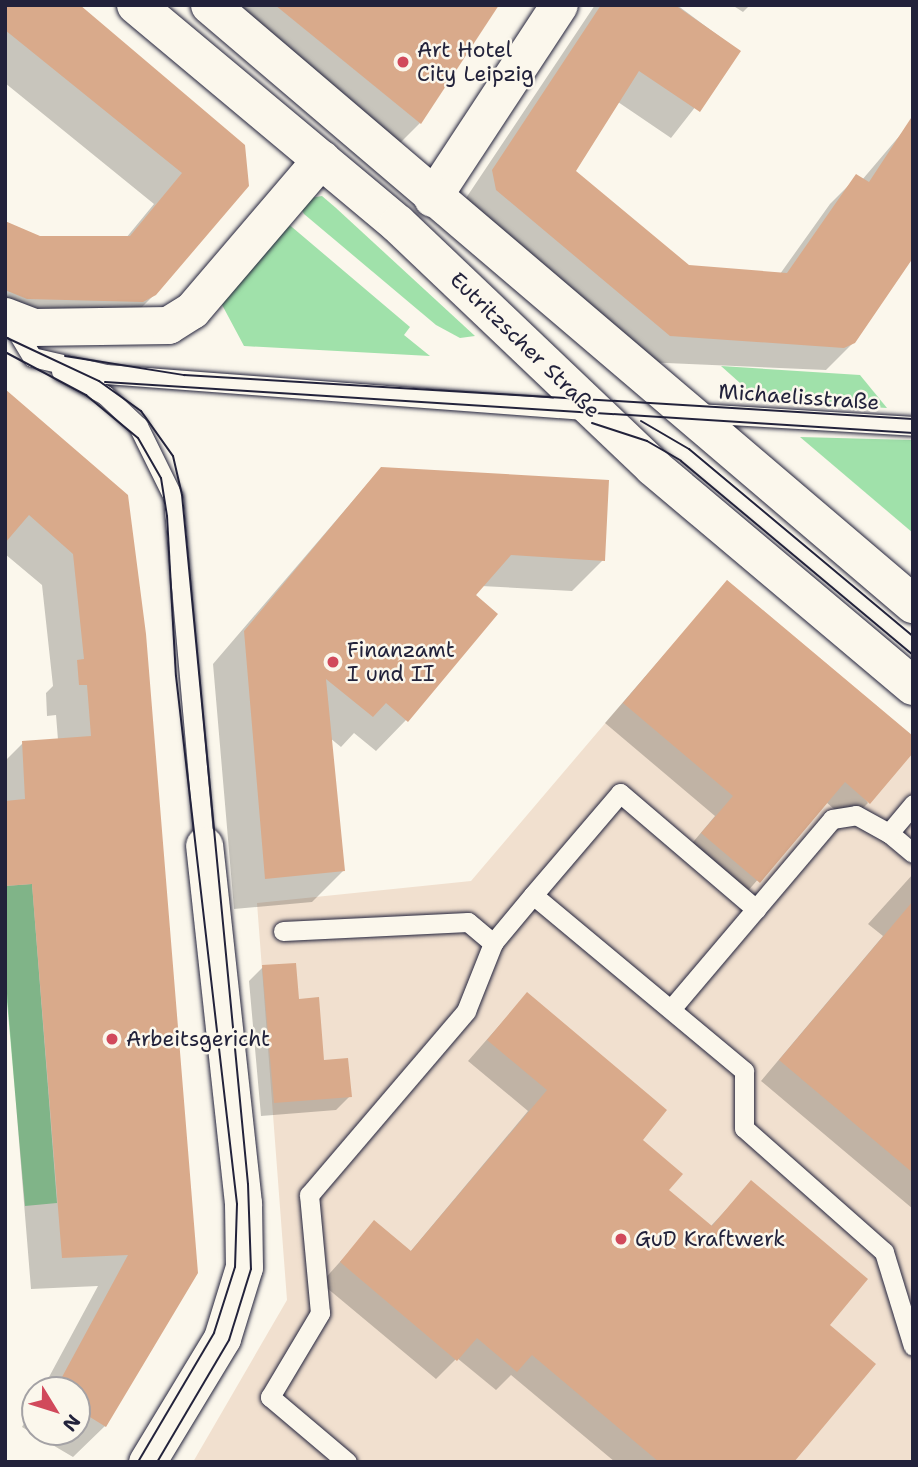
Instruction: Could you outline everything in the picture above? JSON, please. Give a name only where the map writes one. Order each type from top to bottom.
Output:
[{"type":"main road","name":"Eutritzscher Straße","points":[[136,5],[321,159],[593,410],[913,686]]},
{"type":"main road","points":[[210,5],[683,412],[913,604]]},
{"type":"street","points":[[432,198],[559,5]]},
{"type":"street","points":[[7,327],[168,325],[192,310],[321,159]]},
{"type":"street","points":[[147,1462],[222,1338],[244,1267],[243,1203],[205,845]]},
{"type":"lane","points":[[7,327],[32,357],[177,383],[593,410]]},
{"type":"lane","points":[[7,327],[32,357],[120,407],[167,478],[205,845]]},
{"type":"lane","name":"Michaelisstraße","points":[[683,412],[913,426]]},
{"type":"lane","points":[[347,1462],[270,1397],[320,1313],[309,1195],[466,1011],[493,943],[620,793],[756,908]]},
{"type":"lane","points":[[888,833],[913,804]]},
{"type":"lane","points":[[671,1009],[832,819],[856,815],[888,833],[913,853]]},
{"type":"lane","points":[[533,895],[744,1071],[744,1128],[884,1252],[913,1346]]},
{"type":"lane","points":[[283,931],[468,922],[493,943]]},
{"type":"shaded area","points":[[727,580],[913,736],[913,1462],[193,1462],[287,1300],[257,903],[471,881]]},
{"type":"green space","points":[[322,196],[475,336],[460,338],[436,325],[304,214],[299,205],[304,199]]},
{"type":"green space","points":[[286,222],[410,327],[404,335],[430,356],[244,346],[220,301]]},
{"type":"green space","points":[[721,366],[860,375],[887,408],[759,400]]},
{"type":"green space","points":[[800,437],[912,440],[913,533]]},
{"type":"green space","points":[[32,884],[57,1203],[25,1206],[5,979],[5,886]]},
{"type":"building","points":[[5,5],[80,5],[245,145],[249,186],[156,295],[143,302],[27,299],[5,290],[5,221],[40,236],[130,236],[182,173],[5,30]]},
{"type":"building","name":"Art Hotel City Leipzig","points":[[275,5],[499,5],[421,124]]},
{"type":"building","points":[[601,5],[675,5],[741,51],[700,112],[639,71],[576,171],[689,265],[787,273],[856,174],[869,182],[913,115],[913,258],[855,343],[844,348],[670,336],[496,190],[492,170]]},
{"type":"building","points":[[5,389],[128,495],[146,634],[198,1273],[106,1427],[91,1418],[91,1376],[63,1376],[128,1255],[62,1258],[32,884],[5,886],[5,801],[25,799],[22,741],[91,736],[87,685],[79,685],[77,660],[84,659],[73,554],[29,515],[5,543]]},
{"type":"building","name":"Finanzamt I und II","points":[[381,467],[609,480],[605,561],[511,555],[476,595],[498,614],[408,722],[386,703],[373,717],[326,679],[345,871],[265,879],[244,631]]},
{"type":"building","points":[[727,580],[913,736],[913,753],[870,804],[845,782],[760,883],[701,833],[733,796],[623,703]]},
{"type":"building","points":[[913,901],[913,1173],[779,1060]]},
{"type":"building","points":[[296,963],[299,999],[319,997],[324,1060],[348,1058],[352,1097],[274,1103],[262,965]]},
{"type":"building","name":"GuD Kraftwerk","points":[[527,992],[667,1110],[643,1140],[683,1174],[669,1190],[712,1226],[751,1180],[868,1279],[830,1325],[876,1364],[794,1462],[659,1462],[532,1355],[517,1372],[477,1338],[457,1361],[340,1262],[374,1220],[411,1251],[547,1090],[487,1040]]},
{"type":"tram line","points":[[5,337],[99,381],[141,411],[173,456],[182,495],[248,1184],[251,1269],[229,1340],[157,1462]]},
{"type":"tram line","points":[[5,352],[86,395],[138,438],[161,478],[167,516],[176,676],[237,1204],[235,1267],[214,1333],[138,1462]]},
{"type":"tram line","points":[[65,356],[184,375],[913,419]]},
{"type":"tram line","points":[[105,382],[913,433]]},
{"type":"tram line","points":[[641,421],[689,449],[913,636]]},
{"type":"tram line","points":[[592,423],[647,441],[681,461],[913,655]]},
{"type":"place","name":"Art Hotel City Leipzig","points":[[403,62]]},
{"type":"place","name":"Finanzamt I und II","points":[[333,662]]},
{"type":"place","name":"Arbeitsgericht","points":[[112,1039]]},
{"type":"place","name":"GuD Kraftwerk","points":[[621,1239]]}]
